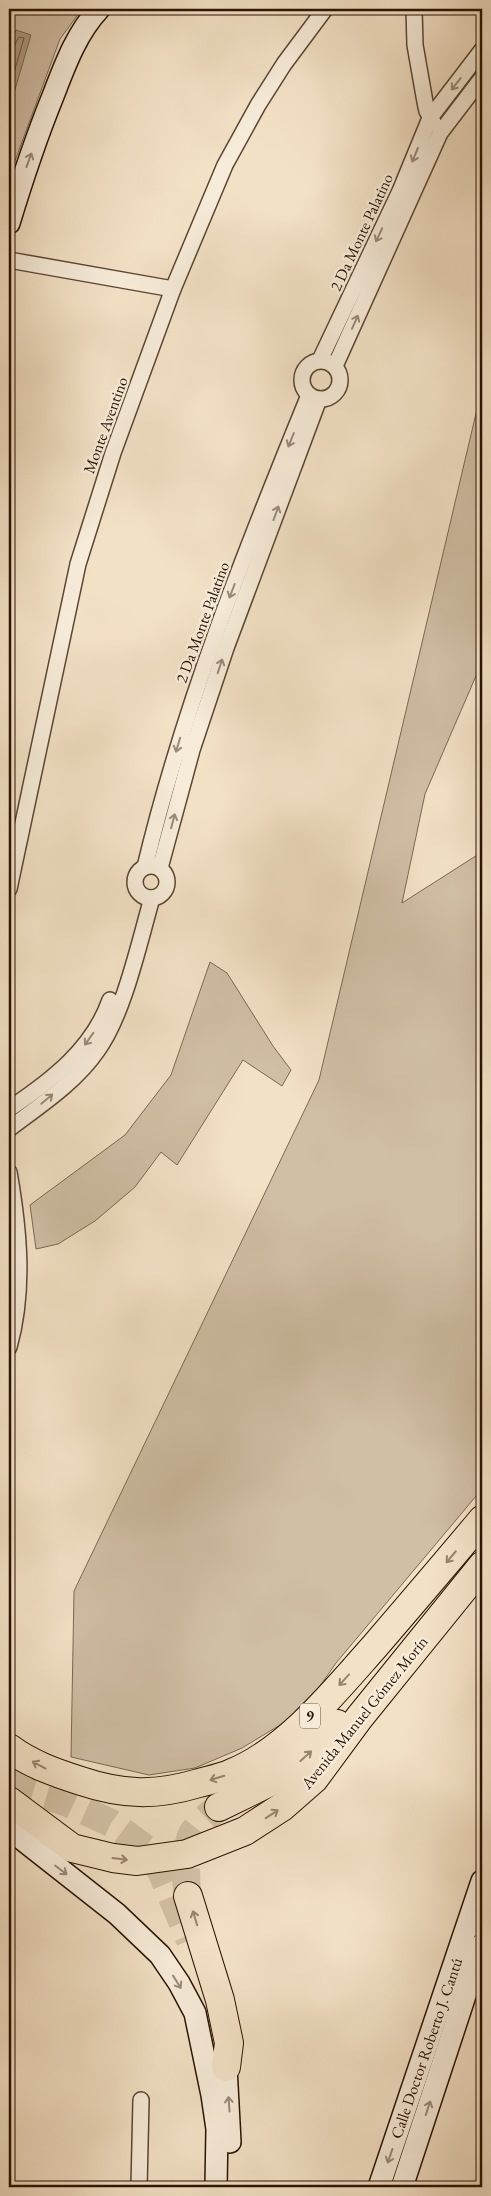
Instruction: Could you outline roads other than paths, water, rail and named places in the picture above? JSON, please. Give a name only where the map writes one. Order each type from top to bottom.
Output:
[{"type":"highway","name":"Avenida Manuel Gómez Morín","points":[[9,1748],[46,1769],[101,1787],[135,1793],[184,1788],[232,1773],[259,1758],[286,1738],[317,1709],[422,1592],[482,1520]]},
{"type":"highway","name":"Avenida Manuel Gómez Morín","points":[[9,1801],[72,1848],[113,1858],[138,1861],[187,1854],[245,1831],[282,1807],[314,1779],[359,1718],[482,1566]]},
{"type":"highway","points":[[219,1807],[272,1781],[302,1759],[325,1738],[396,1658],[428,1632]]},
{"type":"highway","points":[[9,1822],[47,1843],[72,1848]]},
{"type":"highway","points":[[188,1896],[220,2000],[229,2043],[226,2067]]},
{"type":"highway","points":[[196,1958],[214,2013],[226,2067]]},
{"type":"street","points":[[9,223],[22,179],[63,70],[88,21],[99,9]]},
{"type":"street","name":"Monte Aventino","points":[[9,889],[78,564],[113,453],[173,289],[224,166],[284,64],[325,9]]},
{"type":"street","points":[[414,9],[415,45],[426,106],[430,118],[440,133]]},
{"type":"street","name":"2 Da Monte Palatino","points":[[320,360],[400,191],[430,118],[482,50]]},
{"type":"street","name":"2 Da Monte Palatino","points":[[335,366],[440,133],[482,78]]},
{"type":"street","points":[[9,260],[173,289]]},
{"type":"street","points":[[320,360],[335,366],[340,377],[338,388],[330,397],[314,397],[303,385],[304,373],[312,363],[320,360]]},
{"type":"street","name":"2 Da Monte Palatino","points":[[152,867],[178,744],[212,641],[314,397]]},
{"type":"street","points":[[152,867],[166,876],[167,886],[161,894],[147,897],[136,888],[135,878],[152,867]]},
{"type":"street","points":[[9,1109],[61,1070],[87,1043],[105,1014],[147,897]]},
{"type":"street","points":[[9,1129],[71,1079],[97,1052],[112,1024],[134,961],[147,897]]},
{"type":"street","points":[[9,1172],[18,1240],[19,1279],[17,1306],[9,1347]]},
{"type":"street","points":[[9,1829],[117,1914],[160,1955],[179,1983],[195,2013],[212,2095],[216,2129],[216,2187]]},
{"type":"street","name":"Calle Doctor Roberto J. Cantú","points":[[379,2187],[475,1928],[482,1881]]},
{"type":"street","name":"Calle Doctor Roberto J. Cantú","points":[[402,2187],[482,1944]]},
{"type":"street","points":[[226,2067],[230,2126],[230,2187]]},
{"type":"street","points":[[139,2187],[141,2100]]},
{"type":"water","points":[[16,30],[31,35],[9,110],[9,48]]},
{"type":"tunnel","points":[[9,1778],[30,1791],[63,1801],[111,1823],[146,1849],[161,1871],[190,1940]]},
{"type":"tunnel","points":[[188,1896],[186,1866],[191,1836],[200,1824],[219,1807]]}]
